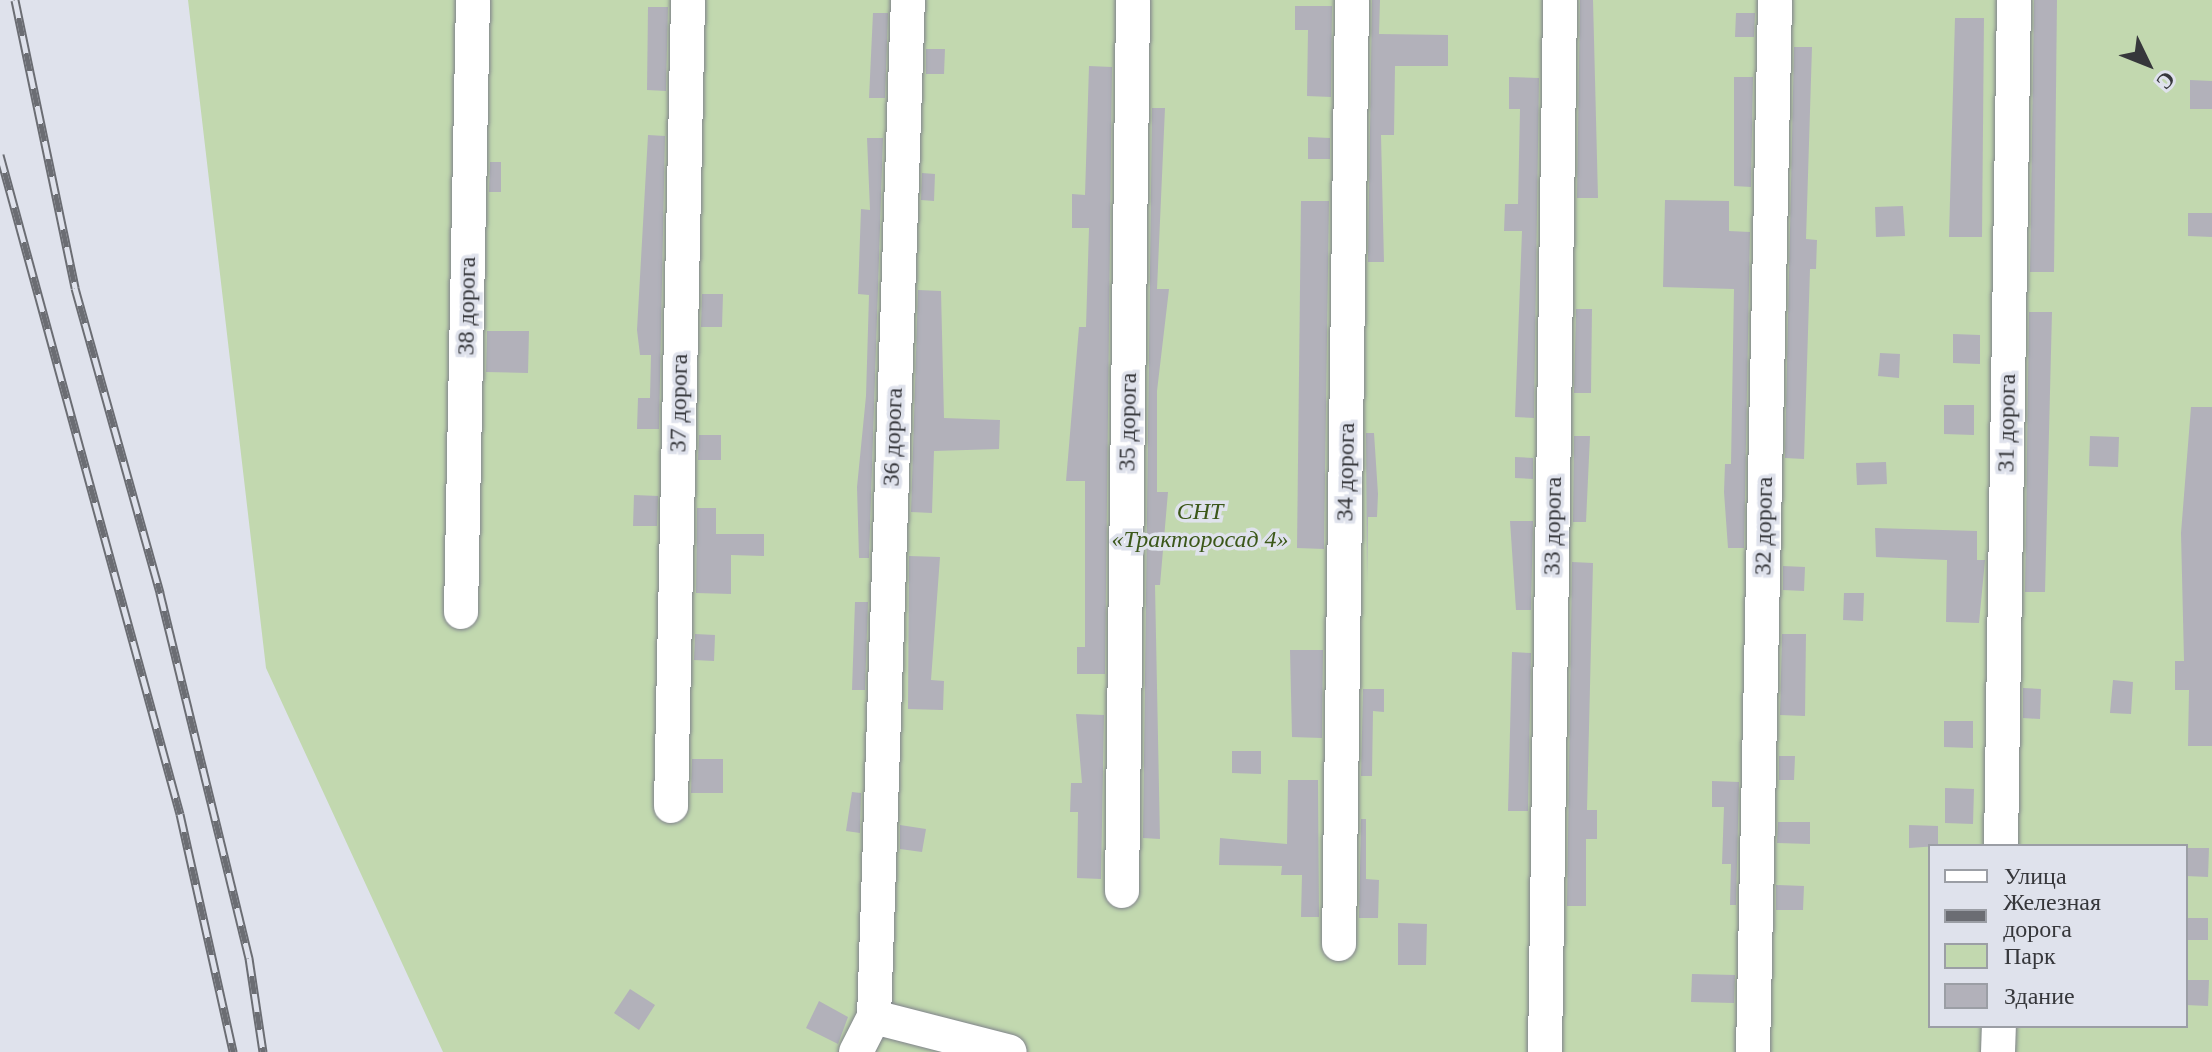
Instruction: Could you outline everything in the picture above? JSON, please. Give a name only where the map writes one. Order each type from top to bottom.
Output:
[{"type":"lane","name":"38 дорога","points":[[461,612],[473,0]]},
{"type":"lane","name":"37 дорога","points":[[671,806],[688,0]]},
{"type":"lane","name":"36 дорога","points":[[874,1017],[908,0]]},
{"type":"lane","name":"35 дорога","points":[[1122,891],[1133,0]]},
{"type":"lane","name":"34 дорога","points":[[1339,944],[1352,0]]},
{"type":"lane","name":"33 дорога","points":[[1545,1052],[1560,0]]},
{"type":"lane","name":"32 дорога","points":[[1753,1052],[1775,0]]},
{"type":"lane","name":"31 дорога","points":[[2001,844],[2014,0]]},
{"type":"lane","points":[[856,1052],[874,1017],[1010,1052]]},
{"type":"lane","points":[[1998,1052],[1999,1028]]},
{"type":"green space","name":"СНТ «Тракторосад 4»","points":[[188,0],[2212,0],[2212,1052],[443,1052],[266,668]]},
{"type":"building","points":[[1372,0],[1380,0],[1379,34],[1448,35],[1448,66],[1395,66],[1394,135],[1381,135],[1384,262],[1368,262]]},
{"type":"building","points":[[1580,0],[1593,0],[1598,198],[1577,198]]},
{"type":"building","points":[[2034,0],[2057,0],[2054,272],[2030,272]]},
{"type":"building","points":[[1295,6],[1332,6],[1331,97],[1307,96],[1308,30],[1295,30]]},
{"type":"building","points":[[648,7],[668,7],[666,91],[647,90]]},
{"type":"building","points":[[873,13],[888,13],[885,98],[869,98]]},
{"type":"building","points":[[1736,13],[1755,13],[1754,37],[1735,37]]},
{"type":"building","points":[[1955,18],[1984,18],[1982,237],[1949,237]]},
{"type":"building","points":[[1794,47],[1812,47],[1806,239],[1817,240],[1816,269],[1810,269],[1804,459],[1785,458]]},
{"type":"building","points":[[926,49],[945,49],[944,74],[926,74]]},
{"type":"building","points":[[1089,66],[1112,67],[1105,674],[1077,674],[1077,647],[1085,647],[1085,481],[1066,481],[1079,327],[1086,327],[1089,228],[1072,228],[1072,194],[1085,195]]},
{"type":"building","points":[[1509,77],[1539,78],[1534,418],[1515,417],[1522,231],[1504,231],[1505,204],[1518,204],[1520,109],[1509,109]]},
{"type":"building","points":[[1734,77],[1753,77],[1751,187],[1734,186]]},
{"type":"building","points":[[2190,80],[2212,81],[2212,109],[2190,109]]},
{"type":"building","points":[[1152,108],[1165,108],[1157,289],[1169,289],[1157,391],[1157,492],[1168,492],[1160,585],[1155,585],[1160,839],[1143,838]]},
{"type":"building","points":[[648,135],[665,136],[659,429],[637,429],[638,398],[650,398],[651,355],[640,355],[637,330]]},
{"type":"building","points":[[1308,137],[1330,138],[1330,159],[1308,159]]},
{"type":"building","points":[[867,138],[883,138],[869,558],[859,558],[857,487],[866,396],[869,295],[858,294],[861,209],[870,210]]},
{"type":"building","points":[[490,162],[501,162],[501,192],[489,192]]},
{"type":"building","points":[[922,173],[935,174],[934,201],[921,200]]},
{"type":"building","points":[[1665,200],[1729,201],[1729,231],[1750,232],[1744,548],[1728,548],[1724,492],[1725,464],[1731,464],[1734,289],[1663,287]]},
{"type":"building","points":[[1301,201],[1329,201],[1324,549],[1297,548]]},
{"type":"building","points":[[1903,206],[1905,236],[1876,237],[1875,207]]},
{"type":"building","points":[[2188,213],[2212,213],[2212,237],[2188,236]]},
{"type":"building","points":[[918,290],[941,291],[944,418],[1000,420],[999,449],[934,451],[932,513],[911,512]]},
{"type":"building","points":[[702,294],[723,294],[722,327],[701,327]]},
{"type":"building","points":[[1576,309],[1592,309],[1591,393],[1574,393]]},
{"type":"building","points":[[2029,312],[2052,312],[2045,592],[2025,592]]},
{"type":"building","points":[[487,331],[529,331],[528,373],[486,372]]},
{"type":"building","points":[[1953,334],[1980,335],[1980,364],[1953,363]]},
{"type":"building","points":[[1880,353],[1900,354],[1899,378],[1878,376]]},
{"type":"building","points":[[1944,405],[1974,405],[1974,435],[1944,434]]},
{"type":"building","points":[[2191,407],[2212,407],[2212,746],[2188,746],[2189,690],[2175,690],[2175,661],[2184,661],[2181,533]]},
{"type":"building","points":[[1366,433],[1374,433],[1378,494],[1377,517],[1368,517],[1367,585]]},
{"type":"building","points":[[699,435],[721,435],[721,460],[698,460]]},
{"type":"building","points":[[1574,436],[1590,436],[1586,522],[1573,522]]},
{"type":"building","points":[[2090,436],[2119,437],[2118,467],[2089,466]]},
{"type":"building","points":[[1515,457],[1533,458],[1533,479],[1515,478]]},
{"type":"building","points":[[1886,462],[1887,484],[1857,485],[1856,463]]},
{"type":"building","points":[[634,495],[658,496],[657,526],[633,526]]},
{"type":"building","points":[[697,508],[716,508],[716,534],[764,534],[764,556],[731,555],[731,594],[696,593]]},
{"type":"building","points":[[1510,521],[1533,521],[1531,610],[1516,610]]},
{"type":"building","points":[[1875,528],[1977,531],[1977,560],[1985,560],[1979,623],[1946,622],[1947,560],[1876,557]]},
{"type":"building","points":[[909,556],[940,557],[931,680],[944,681],[943,710],[908,709]]},
{"type":"building","points":[[1572,562],[1593,563],[1587,810],[1597,810],[1597,839],[1586,839],[1586,906],[1567,906]]},
{"type":"building","points":[[1783,566],[1805,567],[1804,591],[1783,590]]},
{"type":"building","points":[[1844,593],[1864,593],[1863,621],[1843,620]]},
{"type":"building","points":[[855,602],[868,602],[865,690],[852,690]]},
{"type":"building","points":[[695,634],[715,635],[714,661],[694,660]]},
{"type":"building","points":[[1782,634],[1806,634],[1805,716],[1780,715]]},
{"type":"building","points":[[1290,650],[1323,650],[1322,738],[1292,737]]},
{"type":"building","points":[[1512,652],[1531,653],[1528,811],[1508,811]]},
{"type":"building","points":[[2113,680],[2133,682],[2131,714],[2110,713]]},
{"type":"building","points":[[2023,688],[2041,689],[2040,719],[2023,718]]},
{"type":"building","points":[[1363,689],[1384,689],[1384,712],[1373,711],[1372,776],[1361,776]]},
{"type":"building","points":[[1076,714],[1104,715],[1101,879],[1077,878],[1078,812],[1070,812],[1071,783],[1082,783]]},
{"type":"building","points":[[1944,721],[1973,721],[1973,748],[1944,747]]},
{"type":"building","points":[[1232,751],[1261,751],[1261,774],[1232,773]]},
{"type":"building","points":[[1779,756],[1795,756],[1794,780],[1779,780]]},
{"type":"building","points":[[692,759],[723,759],[723,793],[691,793]]},
{"type":"building","points":[[1288,780],[1318,780],[1319,917],[1301,917],[1302,875],[1281,875],[1282,866],[1219,865],[1220,838],[1287,844]]},
{"type":"building","points":[[1712,781],[1739,782],[1736,905],[1730,905],[1731,864],[1722,864],[1724,807],[1712,807]]},
{"type":"building","points":[[1945,788],[1974,789],[1973,824],[1945,823]]},
{"type":"building","points":[[852,792],[861,793],[860,833],[846,831]]},
{"type":"building","points":[[1361,819],[1366,819],[1366,879],[1379,880],[1378,918],[1359,918]]},
{"type":"building","points":[[1778,822],[1810,822],[1810,844],[1777,843]]},
{"type":"building","points":[[900,825],[926,829],[922,852],[900,849]]},
{"type":"building","points":[[1909,825],[1938,826],[1938,844],[1909,848]]},
{"type":"building","points":[[2188,848],[2209,848],[2208,877],[2188,876]]},
{"type":"building","points":[[1776,885],[1804,886],[1803,910],[1776,910]]},
{"type":"building","points":[[2188,918],[2208,918],[2208,940],[2188,940]]},
{"type":"building","points":[[1398,923],[1427,924],[1426,965],[1398,965]]},
{"type":"building","points":[[1692,974],[1735,975],[1734,1003],[1691,1002]]},
{"type":"building","points":[[2188,980],[2209,980],[2208,1006],[2188,1005]]},
{"type":"building","points":[[630,989],[655,1005],[639,1030],[614,1013]]},
{"type":"building","points":[[819,1001],[848,1017],[838,1044],[806,1028]]},
{"type":"railway","points":[[15,0],[75,288],[160,593],[249,958],[263,1052]]},
{"type":"railway","points":[[0,155],[180,814],[233,1052]]}]
